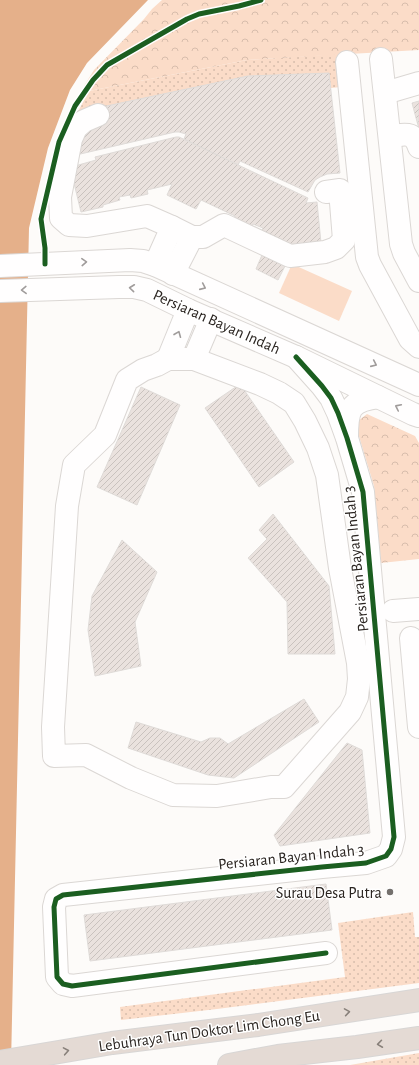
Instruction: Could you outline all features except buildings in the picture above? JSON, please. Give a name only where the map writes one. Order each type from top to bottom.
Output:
[{"type":"highway","name":"Lebuhraya Tun Doktor Lim Chong Eu","points":[[0,1062],[112,1043],[258,1025],[419,1000]]},
{"type":"highway","points":[[229,1065],[278,1056],[419,1038]]},
{"type":"street","points":[[381,58],[401,244],[404,253],[419,281]]},
{"type":"street","points":[[347,62],[367,257],[410,339],[419,347]]},
{"type":"street","points":[[385,93],[419,83]]},
{"type":"street","points":[[98,115],[84,121],[76,128],[71,139],[60,197],[61,218],[69,225],[87,226],[147,216],[192,237],[203,237],[224,225],[290,256],[325,252],[336,248],[344,240],[340,190],[326,192]]},
{"type":"street","points":[[355,135],[409,135],[413,136],[417,140],[419,147]]},
{"type":"street","points":[[164,270],[172,227]]},
{"type":"street","points":[[164,270],[192,237]]},
{"type":"street","name":"Persiaran Bayan Indah","points":[[0,266],[130,260],[143,261],[419,385]]},
{"type":"street","name":"Persiaran Bayan Indah","points":[[0,291],[119,287],[134,287],[147,290],[188,310],[296,356],[419,416]]},
{"type":"street","points":[[168,359],[188,310]]},
{"type":"street","points":[[194,359],[211,319]]},
{"type":"street","points":[[328,372],[338,348]]},
{"type":"street","name":"Persiaran Bayan Indah 3","points":[[296,356],[331,398],[347,438],[363,492],[394,837],[391,848],[386,856],[366,863],[322,866],[63,895],[56,899],[54,906],[57,977],[63,984],[72,986],[326,953]]},
{"type":"street","points":[[168,359],[194,359],[260,384],[279,393],[294,403],[305,421],[318,448],[327,475],[340,568],[360,679],[357,697],[350,712],[284,787],[271,787],[217,796],[173,795],[131,778],[86,755],[54,756],[53,727],[67,506],[74,465],[105,435],[127,380],[143,370],[168,359]]},
{"type":"street","name":"Persiaran Bayan Indah 3","points":[[347,438],[347,420],[350,411],[355,404],[366,399],[378,397]]},
{"type":"street","points":[[393,611],[419,608]]},
{"type":"street","points":[[411,638],[418,700],[419,727]]},
{"type":"green space","points":[[162,0],[419,0],[419,50],[247,60],[89,91],[84,86],[94,70]]},
{"type":"green space","points":[[338,54],[341,87],[331,88],[329,73],[248,76],[97,108],[74,119],[89,91],[247,60]]},
{"type":"green space","points":[[292,264],[352,291],[339,321],[279,293]]},
{"type":"green space","points":[[367,414],[415,436],[419,443],[419,559],[381,563],[374,486],[355,423]]},
{"type":"green space","points":[[413,912],[415,937],[419,937],[419,983],[121,1020],[120,1007],[345,977],[338,923]]},
{"type":"green space","points":[[419,1053],[419,1065],[350,1065]]},
{"type":"shaded area","points":[[0,0],[148,0],[87,63],[70,90],[48,148],[29,228],[11,1065],[0,1065]]},
{"type":"cycle path","points":[[45,264],[45,248],[41,219],[59,142],[75,106],[93,80],[107,65],[187,19],[199,14],[261,0]]},
{"type":"cycle path","points":[[296,357],[331,398],[347,438],[363,492],[394,837],[391,849],[386,856],[366,863],[63,895],[56,899],[54,907],[57,977],[63,984],[72,986],[326,953]]},
{"type":"place","name":"Surau Desa Putra","points":[[390,892]]}]
